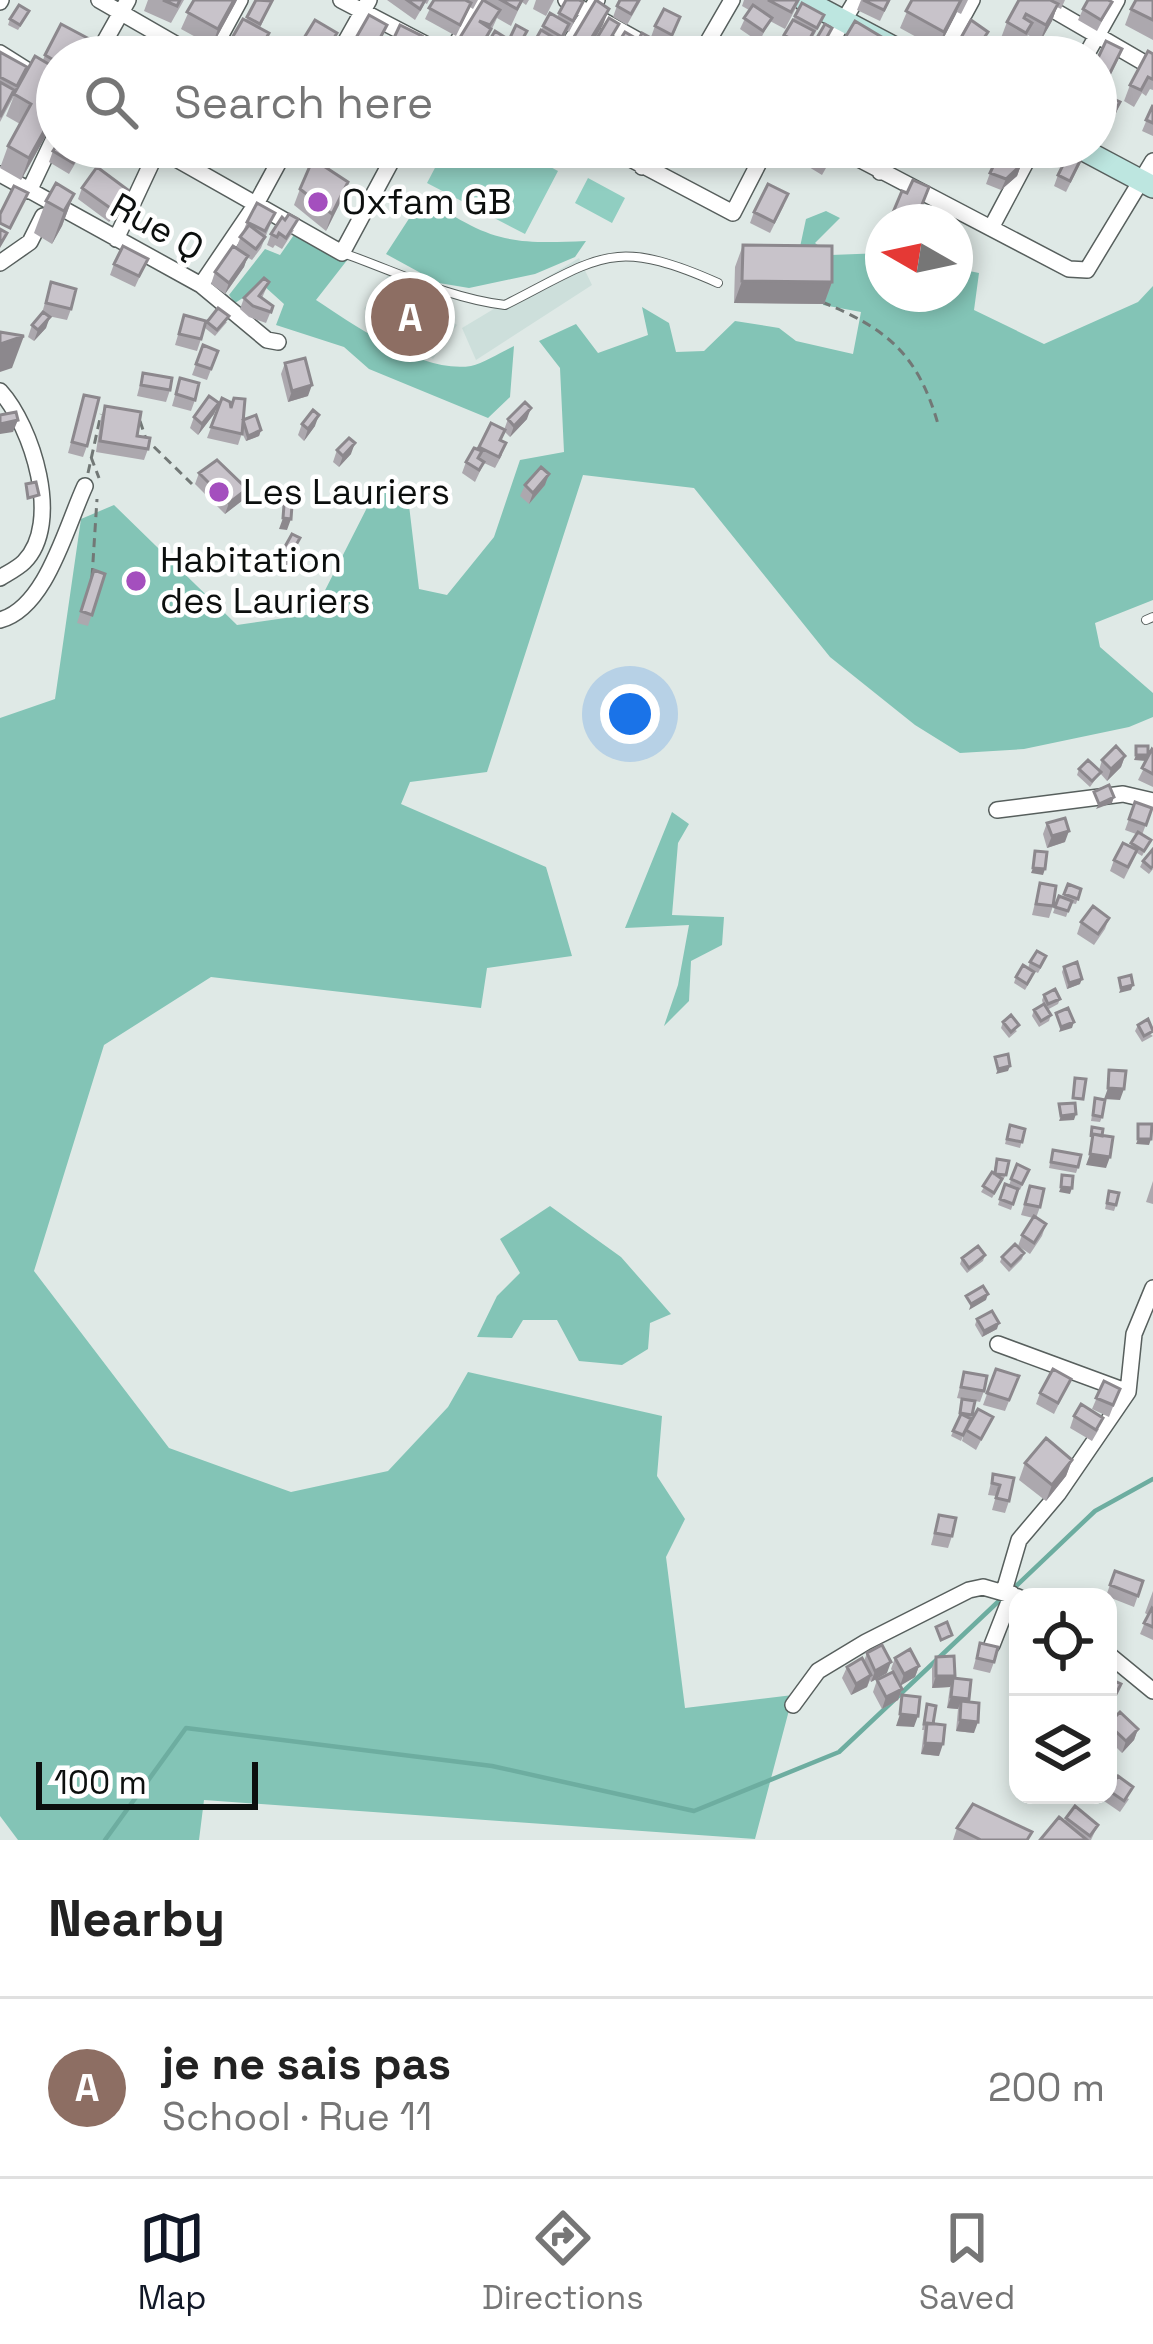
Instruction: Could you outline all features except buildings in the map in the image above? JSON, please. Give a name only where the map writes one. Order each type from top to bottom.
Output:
[{"type":"street","points":[[99,0],[124,6],[168,36]]},
{"type":"street","points":[[221,36],[241,0]]},
{"type":"street","points":[[341,0],[366,6],[415,36]]},
{"type":"street","points":[[461,36],[481,0]]},
{"type":"street","points":[[566,0],[593,6],[637,36]]},
{"type":"street","points":[[711,36],[732,0]]},
{"type":"street","points":[[804,0],[873,36]]},
{"type":"street","points":[[835,36],[856,0]]},
{"type":"street","points":[[952,36],[972,0]]},
{"type":"street","points":[[1036,0],[1095,36]]},
{"type":"street","points":[[1098,36],[1117,0]]},
{"type":"street","points":[[108,36],[124,6]]},
{"type":"street","points":[[349,36],[366,6]]},
{"type":"street","points":[[574,36],[593,6]]},
{"type":"street","points":[[1117,48],[1153,68]]},
{"type":"street","points":[[0,53],[36,75]]},
{"type":"street","points":[[873,168],[1069,269],[1087,270],[1150,177],[1117,163]]},
{"type":"street","points":[[29,191],[40,168]]},
{"type":"street","points":[[116,239],[149,168]]},
{"type":"street","points":[[193,168],[342,253],[388,168]]},
{"type":"street","points":[[201,285],[276,168]]},
{"type":"street","points":[[644,168],[734,213],[756,168]]},
{"type":"street","points":[[880,172],[882,168]]},
{"type":"street","points":[[991,227],[1023,168]]},
{"type":"street","name":"Rue Q","points":[[0,174],[201,285],[267,340],[278,342]]},
{"type":"street","points":[[0,263],[35,236],[46,201]]},
{"type":"street","points":[[0,392],[18,415],[27,438],[42,505],[31,553],[0,578]]},
{"type":"street","points":[[0,620],[28,607],[94,489]]},
{"type":"street","points":[[997,810],[1123,794],[1153,801]]},
{"type":"street","points":[[1012,1588],[1019,1540],[1058,1494],[1128,1392],[1134,1334],[1153,1288]]},
{"type":"street","points":[[998,1344],[1128,1392]]},
{"type":"street","points":[[794,1705],[818,1672],[866,1642],[969,1590],[1009,1594]]},
{"type":"street","points":[[992,1645],[1009,1599]]},
{"type":"street","points":[[1117,1661],[1153,1691]]},
{"type":"lane","points":[[342,253],[419,279],[440,292],[505,305],[602,258],[638,255],[718,283]]},
{"type":"path","points":[[809,299],[876,327],[889,339],[926,382],[938,424]]},
{"type":"path","points":[[99,414],[90,457],[94,489],[88,576],[105,581]]},
{"type":"path","points":[[141,421],[146,439],[192,484]]},
{"type":"path","points":[[90,457],[94,489]]},
{"type":"shaded area","points":[[579,258],[592,285],[476,360],[462,328]]},
{"type":"shaded area","points":[[388,275],[457,325],[433,359],[364,309]]},
{"type":"green space","points":[[435,168],[558,171],[525,234],[427,183]]},
{"type":"green space","points":[[588,178],[625,198],[612,223],[575,203]]},
{"type":"green space","points":[[423,197],[499,237],[586,241],[575,257],[535,274],[469,288],[439,283],[386,254]]},
{"type":"green space","points":[[826,211],[840,218],[815,243],[831,255],[865,254],[865,312],[973,312],[973,272],[979,273],[974,310],[1044,344],[1138,302],[1153,286],[1153,600],[1095,623],[1100,647],[1153,693],[1153,717],[1129,727],[1024,749],[960,753],[915,725],[830,657],[694,488],[583,475],[487,772],[410,782],[401,804],[546,867],[572,956],[487,968],[481,1008],[211,977],[104,1045],[34,1271],[169,1448],[291,1492],[388,1471],[448,1407],[468,1372],[662,1416],[657,1476],[685,1519],[666,1557],[685,1708],[793,1695],[755,1839],[204,1800],[199,1840],[18,1840],[0,1816],[0,718],[55,699],[81,519],[114,505],[237,625],[313,614],[376,490],[408,497],[419,589],[447,595],[494,537],[520,460],[564,452],[560,368],[539,341],[576,324],[598,353],[648,335],[642,307],[669,323],[676,352],[704,351],[735,321],[779,328],[796,341],[853,354],[861,312],[823,305],[831,270],[797,261],[806,219]]},
{"type":"green space","points":[[296,232],[348,259],[316,300],[390,345],[452,366],[476,365],[514,346],[510,397],[488,418],[369,369],[344,347],[276,325],[284,304],[263,285],[235,303],[229,295],[265,249],[280,255]]},
{"type":"green space","points":[[672,812],[689,824],[678,843],[672,915],[724,917],[722,945],[691,961],[689,1001],[664,1026],[678,985],[689,925],[625,928]]},
{"type":"green space","points":[[550,1206],[621,1257],[671,1314],[650,1323],[648,1349],[622,1365],[579,1361],[557,1320],[523,1320],[512,1338],[477,1337],[497,1296],[520,1273],[500,1239]]},
{"type":"waterway","points":[[1014,1588],[1095,1511],[1153,1479]]},
{"type":"waterway","points":[[105,1840],[186,1728],[492,1766],[694,1811],[839,1752],[1001,1599]]},
{"type":"place","name":"Oxfam GB","points":[[318,202]]},
{"type":"place","name":"je ne sais pas","points":[[410,317]]},
{"type":"place","name":"Les Lauriers","points":[[219,492]]},
{"type":"place","name":"Habitation des Lauriers","points":[[136,581]]}]
